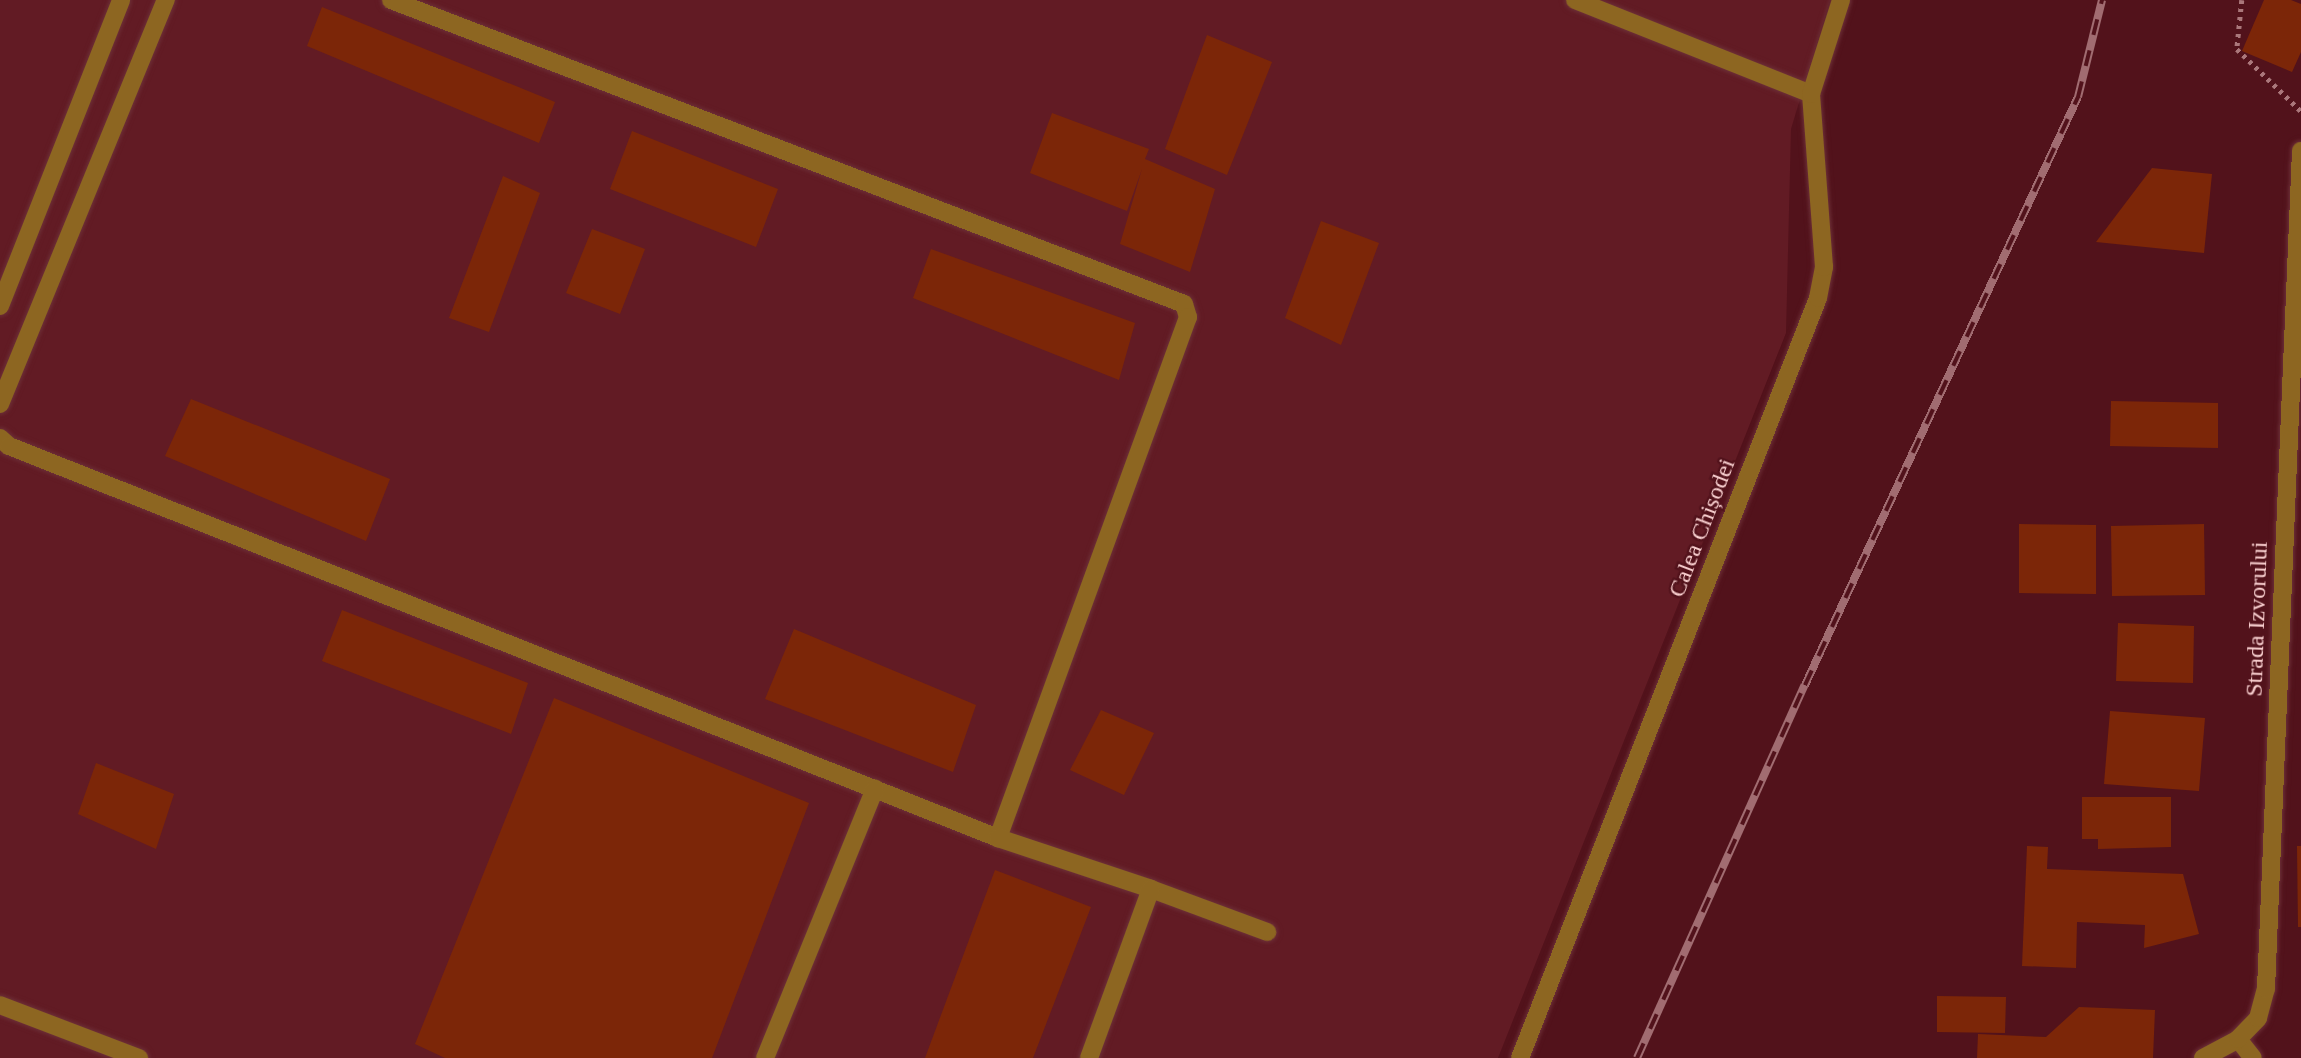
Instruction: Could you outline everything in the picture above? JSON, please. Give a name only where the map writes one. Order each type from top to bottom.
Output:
[{"type":"street","points":[[0,306],[121,0]]},
{"type":"street","points":[[0,404],[166,0]]},
{"type":"street","points":[[391,0],[1184,304],[1188,317],[998,838]]},
{"type":"street","points":[[1576,0],[1811,94]]},
{"type":"street","name":"Calea Chișodei","points":[[1520,1058],[1818,298],[1824,267],[1811,94],[1841,0]]},
{"type":"street","name":"Strada Izvorului","points":[[2203,1058],[2238,1039],[2258,1018],[2266,989],[2301,151]]},
{"type":"street","points":[[0,438],[22,452],[998,838],[1151,889],[1267,932]]},
{"type":"street","points":[[765,1058],[875,789]]},
{"type":"street","points":[[1089,1058],[1151,889]]},
{"type":"street","points":[[0,1005],[139,1058]]},
{"type":"street","points":[[2238,1039],[2253,1058]]},
{"type":"path","points":[[2242,0],[2237,49],[2301,111]]},
{"type":"shaded area","points":[[0,0],[1830,0],[1791,129],[1786,333],[1498,1058],[0,1058]]},
{"type":"building","points":[[2264,0],[2291,0],[2301,4],[2301,52],[2292,72],[2242,51]]},
{"type":"building","points":[[322,7],[555,102],[539,143],[307,46]]},
{"type":"building","points":[[1207,35],[1272,62],[1227,175],[1165,149]]},
{"type":"building","points":[[1052,113],[1149,149],[1145,159],[1215,189],[1190,272],[1120,244],[1142,169],[1127,211],[1030,173]]},
{"type":"building","points":[[632,131],[778,189],[756,247],[610,189]]},
{"type":"building","points":[[2152,168],[2212,174],[2204,253],[2096,242]]},
{"type":"building","points":[[503,176],[540,193],[489,332],[449,318]]},
{"type":"building","points":[[1321,221],[1379,243],[1341,345],[1285,318]]},
{"type":"building","points":[[592,229],[645,249],[620,314],[566,293]]},
{"type":"building","points":[[931,249],[1135,323],[1119,380],[913,298]]},
{"type":"building","points":[[191,399],[390,479],[366,541],[165,456]]},
{"type":"building","points":[[2111,401],[2218,403],[2218,448],[2110,446]]},
{"type":"building","points":[[2019,524],[2096,525],[2096,594],[2019,593]]},
{"type":"building","points":[[2204,524],[2205,595],[2112,596],[2111,526]]},
{"type":"building","points":[[342,610],[528,683],[511,734],[322,661]]},
{"type":"building","points":[[2118,623],[2194,626],[2193,683],[2116,681]]},
{"type":"building","points":[[794,629],[976,705],[953,772],[765,699]]},
{"type":"building","points":[[554,698],[809,803],[712,1058],[445,1058],[415,1044]]},
{"type":"building","points":[[1101,710],[1154,733],[1124,795],[1070,770]]},
{"type":"building","points":[[2110,711],[2205,718],[2199,791],[2104,784]]},
{"type":"building","points":[[96,763],[174,794],[156,849],[78,814]]},
{"type":"building","points":[[2082,797],[2171,797],[2171,847],[2098,849],[2098,839],[2082,839]]},
{"type":"building","points":[[2027,846],[2048,847],[2047,869],[2183,874],[2199,934],[2144,948],[2145,925],[2077,922],[2076,968],[2022,966]]},
{"type":"building","points":[[2297,846],[2301,846],[2301,927],[2298,927]]},
{"type":"building","points":[[995,870],[1091,907],[1033,1058],[925,1058]]},
{"type":"building","points":[[1937,996],[2006,997],[2005,1033],[1937,1032]]},
{"type":"building","points":[[2079,1007],[2155,1010],[2153,1058],[1977,1058],[1978,1034],[2046,1037]]},
{"type":"railway","points":[[1637,1058],[1805,685],[2078,97],[2102,0]]}]
